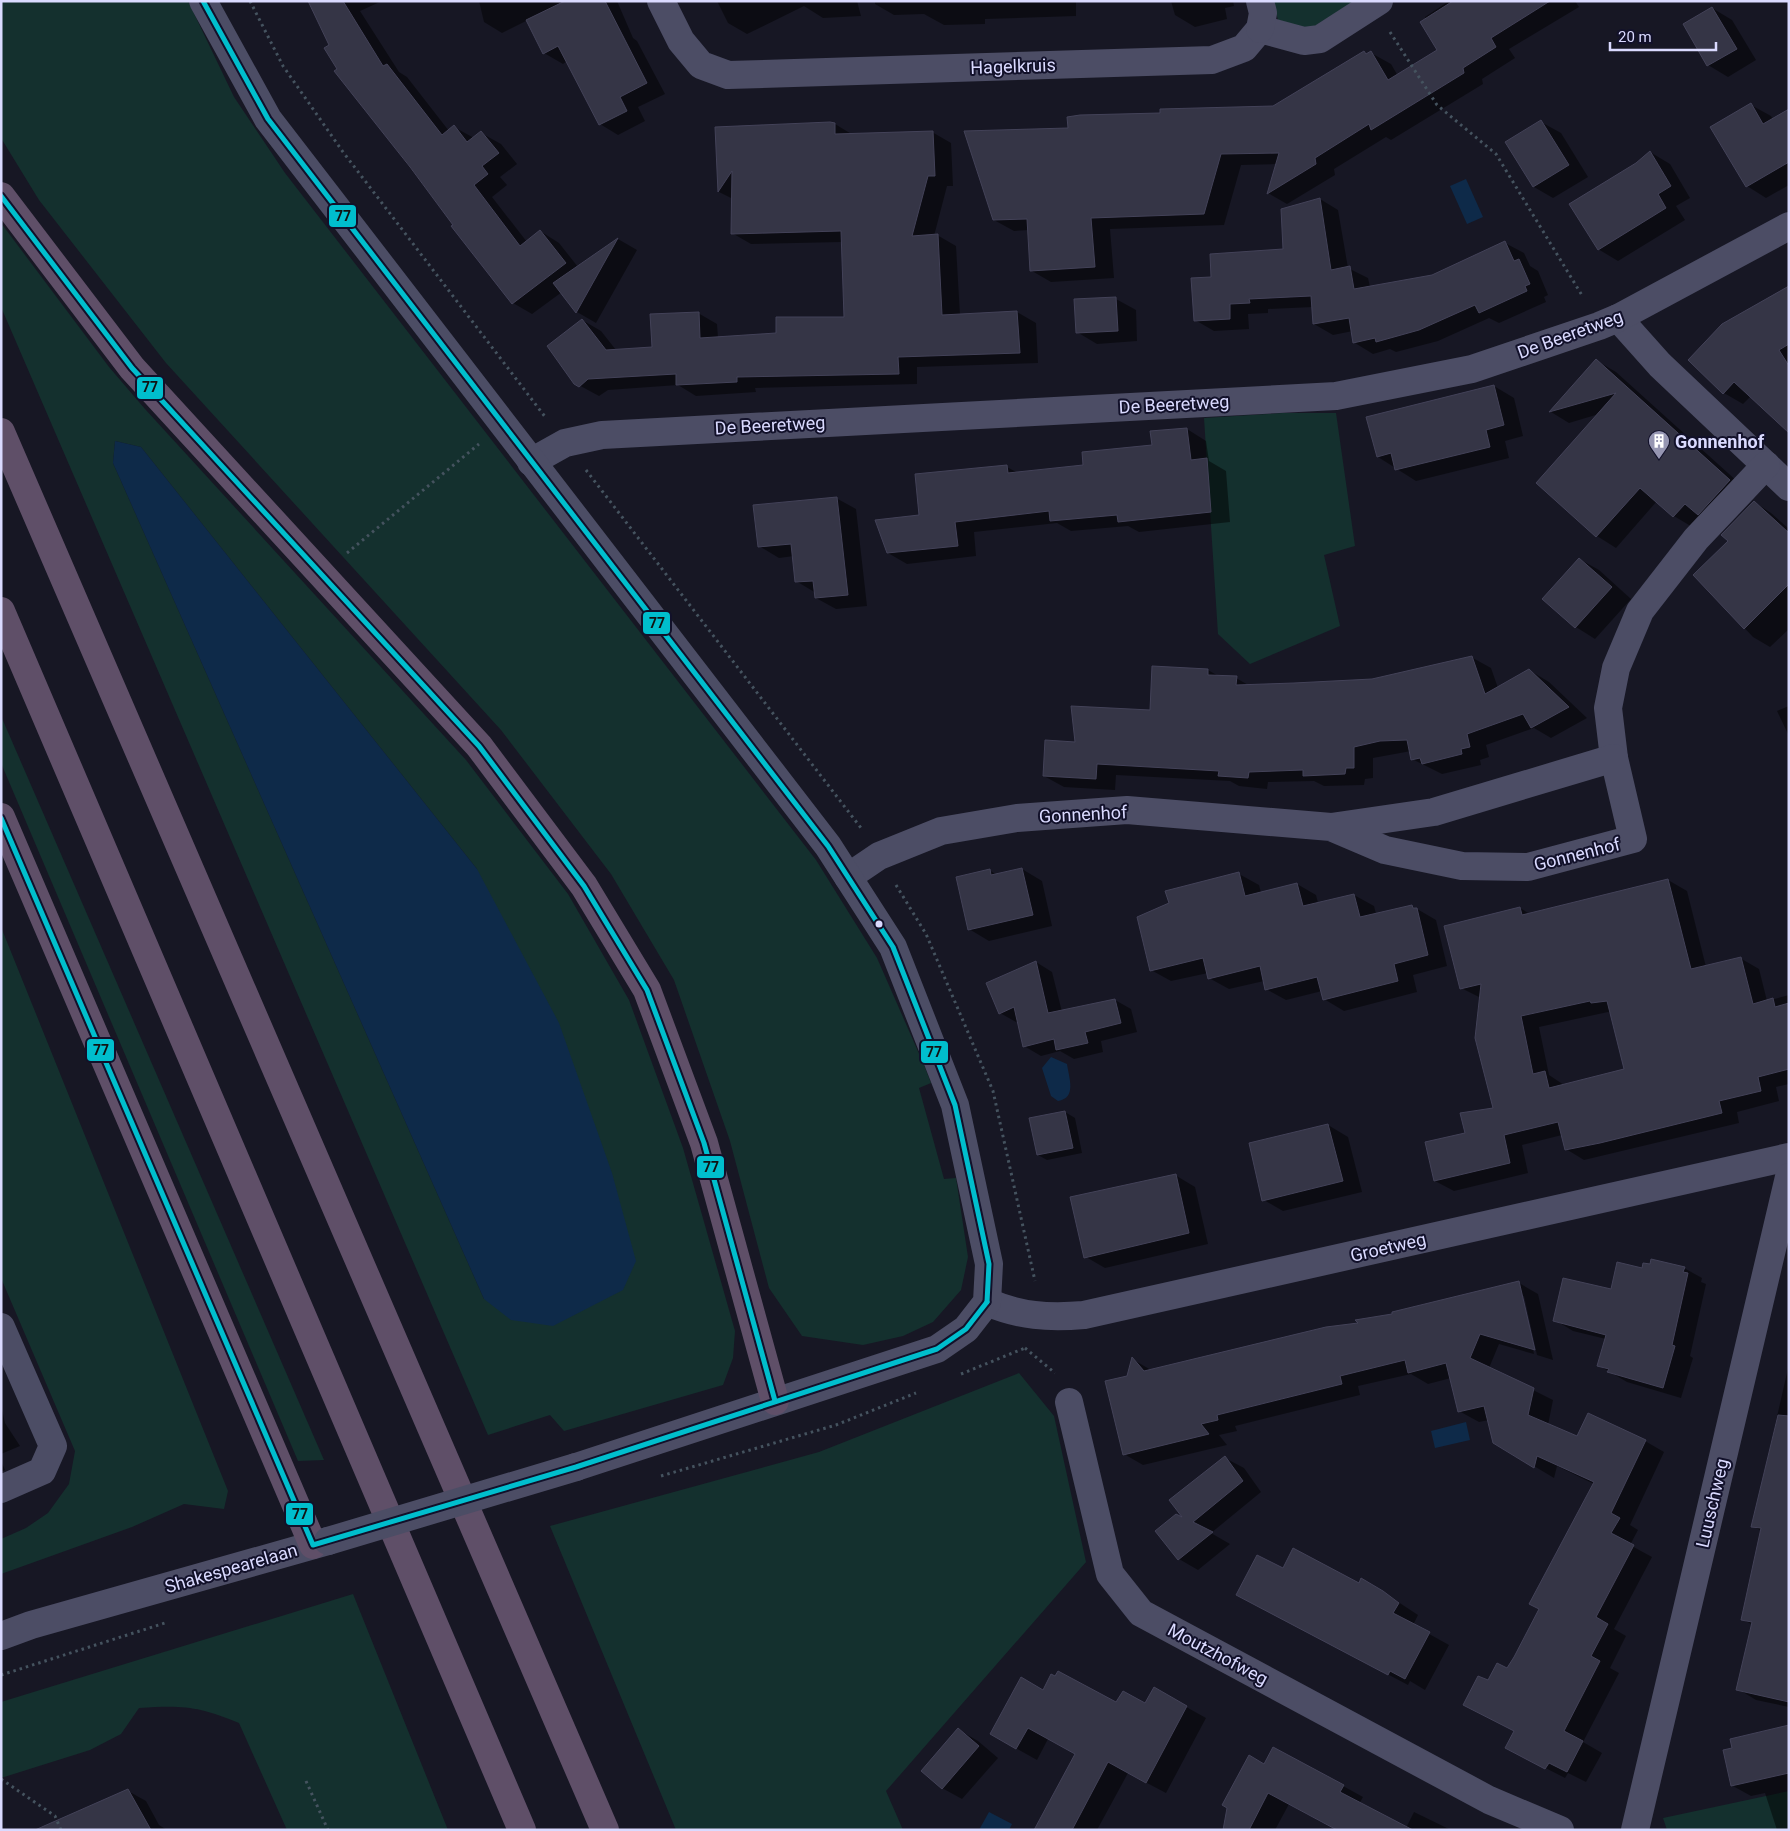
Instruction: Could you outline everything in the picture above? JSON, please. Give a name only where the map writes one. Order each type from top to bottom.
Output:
[{"type":"highway","points":[[1,196],[132,368],[479,746],[584,886],[647,990],[704,1143],[775,1401]]},
{"type":"highway","points":[[1,432],[606,1830]]},
{"type":"highway","points":[[1,611],[522,1830]]},
{"type":"highway","points":[[1,817],[320,1543]]},
{"type":"street","points":[[203,1],[268,119],[828,846],[893,947],[955,1106],[989,1264],[987,1302]]},
{"type":"street","name":"Hagelkruis","points":[[661,1],[681,41],[701,65],[728,75],[1212,60],[1244,48],[1260,29]]},
{"type":"street","points":[[1260,1],[1263,13],[1260,29],[1304,41],[1320,39],[1376,3]]},
{"type":"street","name":"De Beeretweg","points":[[531,462],[565,443],[602,434],[1336,396],[1472,369],[1609,322],[1789,226]]},
{"type":"street","points":[[1609,322],[1660,366],[1789,486]]},
{"type":"street","points":[[1614,758],[1608,708],[1616,668],[1640,611],[1696,539],[1766,466]]},
{"type":"street","name":"Gonnenhof","points":[[848,877],[879,856],[941,831],[1017,818],[1127,810],[1330,828],[1434,812],[1614,758],[1633,839],[1528,867],[1462,866],[1385,850],[1330,828]]},
{"type":"street","name":"Groetweg","points":[[987,1302],[1010,1312],[1037,1317],[1084,1315],[1789,1157]]},
{"type":"street","name":"Luuschweg","points":[[1635,1830],[1789,1177]]},
{"type":"street","name":"Shakespearelaan","points":[[1,1636],[40,1622],[320,1543],[576,1467],[937,1349],[966,1329],[987,1302]]},
{"type":"street","points":[[1,1327],[53,1446],[42,1471],[1,1489]]},
{"type":"street","name":"Moutzhofweg","points":[[1070,1402],[1110,1574],[1141,1612],[1489,1800],[1560,1830]]},
{"type":"path","points":[[1376,3],[1437,105],[1496,154],[1609,322]]},
{"type":"path","points":[[343,557],[503,425]]},
{"type":"path","points":[[1025,1348],[1055,1372],[1070,1402]]},
{"type":"path","points":[[1,1779],[55,1816],[61,1830]]},
{"type":"path","points":[[306,1781],[328,1830]]},
{"type":"green space","points":[[1,1],[188,1],[234,97],[285,173],[816,860],[877,958],[931,1083],[919,1088],[944,1179],[956,1178],[968,1257],[961,1290],[933,1322],[903,1336],[863,1345],[802,1336],[769,1288],[730,1141],[674,980],[611,874],[501,730],[166,363],[39,200],[1,138]]},
{"type":"green space","points":[[1273,1],[1355,1],[1310,29],[1278,20]]},
{"type":"green space","points":[[1,223],[109,367],[145,409],[466,760],[568,894],[629,1000],[683,1148],[735,1331],[733,1358],[723,1385],[564,1431],[550,1415],[488,1435],[1,307]],"holes":[[[115,441],[141,447],[477,869],[484,1299],[113,463]]]},
{"type":"green space","points":[[1283,413],[1336,413],[1355,546],[1324,555],[1340,626],[1250,664],[1218,634],[1204,418]]},
{"type":"green space","points":[[1,716],[324,1460],[298,1461],[1,763]]},
{"type":"green space","points":[[1,927],[228,1491],[224,1509],[184,1504],[132,1527],[1,1574],[1,1539],[26,1528],[48,1513],[69,1484],[75,1451],[1,1278]]},
{"type":"green space","points":[[1019,1373],[1054,1416],[1086,1562],[886,1791],[903,1830],[676,1830],[550,1526],[819,1452]]},
{"type":"green space","points":[[353,1594],[448,1830],[287,1830],[239,1723],[212,1713],[190,1708],[139,1708],[121,1734],[90,1750],[1,1778],[1,1702]]},
{"type":"green space","points":[[1789,1791],[1789,1830],[1667,1830],[1663,1818]]},
{"type":"water","points":[[1466,179],[1483,217],[1467,224],[1450,186]]},
{"type":"water","points":[[115,441],[141,447],[477,869],[559,1023],[612,1173],[636,1261],[623,1290],[553,1326],[511,1320],[484,1299],[113,463]]},
{"type":"water","points":[[1051,1057],[1067,1064],[1070,1081],[1068,1096],[1058,1101],[1051,1096],[1042,1068]]},
{"type":"water","points":[[1466,1422],[1470,1440],[1435,1448],[1431,1431]]},
{"type":"water","points":[[989,1812],[1012,1824],[1009,1830],[979,1830]]},
{"type":"building","points":[[308,1],[343,1],[383,66],[387,64],[442,135],[454,125],[467,142],[481,131],[499,153],[482,166],[488,174],[474,185],[520,246],[540,230],[566,263],[512,304],[451,226],[453,225],[410,167],[334,71],[337,69],[324,48],[329,45]]},
{"type":"building","points":[[565,1],[605,1],[647,83],[620,97],[627,111],[599,125],[558,46],[543,54],[526,20]]},
{"type":"building","points":[[1453,1],[1550,1],[1491,38],[1496,47],[1463,68],[1464,73],[1371,130],[1369,124],[1315,158],[1316,164],[1267,194],[1279,153],[1221,154],[1204,214],[1091,218],[1095,267],[1030,271],[1027,219],[993,220],[964,131],[1068,128],[1067,117],[1080,115],[1160,113],[1160,109],[1273,106],[1364,51],[1366,54],[1371,51],[1388,80],[1437,50],[1420,22]]},
{"type":"building","points":[[1712,7],[1737,49],[1707,66],[1683,24]]},
{"type":"building","points":[[1751,103],[1763,124],[1789,109],[1789,162],[1746,187],[1710,127]]},
{"type":"building","points":[[1541,120],[1569,165],[1533,187],[1505,142]]},
{"type":"building","points":[[835,123],[835,134],[933,131],[935,176],[928,176],[912,236],[938,234],[942,315],[1017,311],[1020,353],[898,357],[899,374],[737,377],[737,382],[676,385],[676,374],[588,379],[579,387],[574,384],[547,346],[582,319],[606,350],[652,347],[650,314],[699,312],[700,338],[776,333],[776,317],[844,317],[841,231],[731,234],[732,171],[718,192],[715,127]]},
{"type":"building","points":[[1650,151],[1671,186],[1658,194],[1666,208],[1598,250],[1569,204],[1636,163]]},
{"type":"building","points":[[1320,198],[1331,270],[1350,266],[1354,289],[1432,275],[1505,241],[1514,261],[1519,259],[1530,284],[1525,286],[1527,291],[1479,313],[1475,305],[1419,330],[1376,342],[1375,338],[1353,343],[1349,318],[1313,324],[1311,296],[1249,299],[1250,303],[1230,304],[1230,319],[1194,321],[1191,278],[1211,277],[1210,254],[1283,249],[1281,209]]},
{"type":"building","points":[[618,238],[576,313],[553,283]]},
{"type":"building","points":[[1789,286],[1789,344],[1779,350],[1789,366],[1789,433],[1734,382],[1723,394],[1688,360],[1722,324]]},
{"type":"building","points":[[1116,297],[1118,331],[1076,333],[1074,299]]},
{"type":"building","name":"Gonnenhof","points":[[1596,359],[1730,480],[1698,515],[1685,504],[1673,517],[1640,488],[1596,537],[1536,483],[1616,393],[1549,412]]},
{"type":"building","points":[[1494,385],[1504,425],[1486,430],[1490,447],[1395,470],[1391,453],[1377,457],[1366,417]]},
{"type":"building","points":[[1187,428],[1191,460],[1207,458],[1211,512],[1118,522],[1117,515],[1050,521],[1049,511],[955,522],[958,546],[887,553],[875,520],[919,515],[915,474],[1007,465],[1008,473],[1083,465],[1082,452],[1152,445],[1150,431]]},
{"type":"building","points":[[837,497],[848,595],[815,598],[813,581],[795,582],[791,544],[758,547],[753,505]]},
{"type":"building","points":[[1754,501],[1789,533],[1789,584],[1744,629],[1693,575],[1728,541],[1721,535]]},
{"type":"building","points":[[1579,558],[1612,587],[1575,628],[1542,599]]},
{"type":"building","points":[[1472,656],[1485,694],[1529,669],[1569,707],[1531,728],[1523,714],[1467,734],[1470,747],[1461,749],[1462,754],[1422,764],[1420,758],[1411,760],[1407,740],[1380,741],[1354,747],[1354,768],[1346,768],[1345,774],[1303,776],[1303,770],[1249,772],[1248,778],[1218,776],[1219,771],[1097,764],[1096,779],[1043,776],[1045,740],[1075,742],[1071,706],[1150,710],[1152,666],[1208,669],[1208,675],[1237,676],[1236,685],[1372,679]]},
{"type":"building","points":[[1022,868],[1033,915],[968,930],[956,877],[990,869],[991,875]]},
{"type":"building","points":[[1239,872],[1245,896],[1297,883],[1303,906],[1354,894],[1360,917],[1412,905],[1413,908],[1417,908],[1428,955],[1394,964],[1398,981],[1323,1000],[1317,977],[1265,990],[1260,966],[1208,979],[1203,958],[1150,971],[1137,917],[1169,903],[1165,891]]},
{"type":"building","points":[[1668,879],[1691,969],[1741,957],[1753,1004],[1773,998],[1775,1007],[1789,1003],[1789,1069],[1758,1077],[1761,1091],[1719,1101],[1722,1113],[1600,1143],[1565,1150],[1558,1122],[1504,1135],[1510,1163],[1434,1181],[1425,1142],[1465,1133],[1460,1113],[1493,1108],[1475,1038],[1481,984],[1460,989],[1444,926],[1520,907],[1522,915]],"holes":[[[1590,1001],[1591,1003],[1607,1001],[1624,1069],[1549,1088],[1545,1071],[1533,1074],[1521,1016]]]},
{"type":"building","points":[[1036,961],[1048,1013],[1115,999],[1121,1023],[1085,1032],[1088,1043],[1056,1050],[1054,1039],[1023,1047],[1014,1007],[999,1014],[986,983]]},
{"type":"building","points":[[1065,1111],[1073,1148],[1037,1155],[1029,1118]]},
{"type":"building","points":[[1328,1124],[1343,1181],[1262,1201],[1249,1143]]},
{"type":"building","points":[[1176,1174],[1189,1233],[1084,1258],[1070,1197]]},
{"type":"building","points":[[1651,1259],[1685,1267],[1683,1272],[1688,1273],[1672,1345],[1675,1346],[1663,1388],[1607,1372],[1609,1369],[1597,1366],[1606,1335],[1553,1321],[1563,1278],[1611,1289],[1617,1262],[1642,1268],[1643,1263],[1650,1264]]},
{"type":"building","points":[[1519,1281],[1535,1350],[1480,1334],[1470,1358],[1534,1388],[1528,1415],[1577,1436],[1588,1413],[1646,1440],[1611,1513],[1620,1518],[1611,1533],[1634,1545],[1596,1617],[1608,1624],[1591,1656],[1600,1661],[1564,1731],[1583,1741],[1567,1772],[1549,1763],[1545,1769],[1505,1748],[1514,1731],[1463,1705],[1478,1676],[1488,1680],[1497,1663],[1507,1668],[1514,1657],[1539,1609],[1529,1604],[1594,1482],[1537,1456],[1534,1468],[1493,1443],[1484,1406],[1458,1412],[1446,1363],[1408,1373],[1405,1360],[1340,1376],[1342,1384],[1217,1415],[1218,1420],[1201,1424],[1209,1434],[1123,1455],[1105,1381],[1127,1376],[1132,1357],[1144,1371],[1326,1327],[1358,1323],[1355,1320],[1392,1314],[1392,1312]]},
{"type":"building","points":[[1778,1415],[1789,1416],[1789,1702],[1736,1690],[1752,1622],[1741,1620],[1761,1528],[1751,1527]]},
{"type":"building","points":[[1225,1456],[1243,1481],[1193,1522],[1213,1532],[1178,1560],[1155,1531],[1176,1514],[1182,1517],[1169,1500]]},
{"type":"building","points":[[1293,1548],[1359,1583],[1361,1578],[1383,1591],[1399,1603],[1393,1613],[1430,1632],[1405,1679],[1390,1671],[1388,1675],[1236,1595],[1257,1555],[1283,1568]]},
{"type":"building","points":[[1058,1671],[1116,1702],[1123,1691],[1145,1703],[1154,1687],[1187,1706],[1146,1783],[1108,1762],[1072,1830],[1034,1830],[1075,1754],[1028,1728],[1016,1749],[990,1734],[1021,1677],[1043,1690],[1051,1674],[1055,1676]]},
{"type":"building","points":[[1789,1725],[1789,1773],[1731,1786],[1723,1750],[1732,1748],[1730,1739]]},
{"type":"building","points":[[958,1728],[979,1746],[942,1789],[921,1771]]},
{"type":"building","points":[[1273,1747],[1344,1785],[1340,1792],[1413,1830],[1337,1830],[1268,1793],[1249,1830],[1223,1830],[1227,1808],[1222,1805],[1249,1755],[1264,1764]]},
{"type":"building","points":[[128,1789],[151,1830],[35,1830]]},
{"type":"transit line","name":"77","points":[[203,1],[268,119],[828,846],[893,947],[955,1105],[989,1264],[987,1302]]},
{"type":"transit line","name":"77","points":[[1,196],[132,368],[479,746],[584,886],[647,990],[704,1143],[775,1401]]},
{"type":"transit line","name":"77","points":[[1,818],[313,1545],[576,1467],[937,1349],[966,1329],[987,1302]]},
{"type":"place","name":"Gonnenhof","points":[[1659,460]]}]
